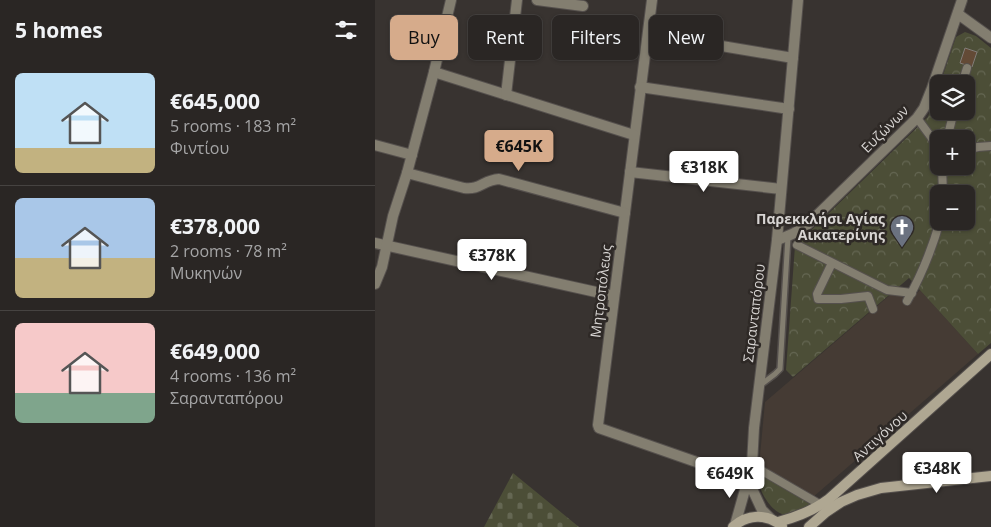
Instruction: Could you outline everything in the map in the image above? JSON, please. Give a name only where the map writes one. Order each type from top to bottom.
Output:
[{"type":"main road","name":"Αντιγόνου","points":[[734,526],[743,520],[761,516],[777,523],[824,508],[843,487],[991,354]]},
{"type":"main road","points":[[809,527],[824,508],[881,488],[991,476]]},
{"type":"street","points":[[375,284],[382,267],[393,216],[413,155],[435,72],[451,0]]},
{"type":"street","points":[[506,95],[517,0]]},
{"type":"street","points":[[537,0],[583,6]]},
{"type":"street","name":"Μητροπόλεως","points":[[652,0],[597,422],[599,428],[748,480]]},
{"type":"street","name":"Σαρανταπόρου","points":[[734,526],[752,465],[754,428],[777,240],[798,0]]},
{"type":"street","name":"Ευζώνων","points":[[777,240],[802,230],[917,118],[924,108],[932,88],[962,0]]},
{"type":"street","points":[[957,14],[991,38]]},
{"type":"street","points":[[723,46],[793,58]]},
{"type":"street","points":[[965,75],[967,68]]},
{"type":"street","points":[[435,72],[634,135]]},
{"type":"street","points":[[640,87],[789,109]]},
{"type":"street","points":[[917,118],[930,136]]},
{"type":"street","points":[[375,145],[413,155]]},
{"type":"street","points":[[975,148],[991,146]]},
{"type":"street","points":[[630,172],[781,190]]},
{"type":"street","points":[[407,173],[471,189],[499,179],[625,213]]},
{"type":"street","points":[[907,301],[921,274],[937,230]]},
{"type":"street","points":[[375,243],[614,296]]},
{"type":"street","points":[[797,245],[887,290],[912,292]]},
{"type":"street","points":[[833,263],[817,294],[818,299],[869,296],[873,309]]},
{"type":"street","points":[[752,465],[824,508]]},
{"type":"street","points":[[748,480],[762,510],[777,523]]},
{"type":"lane","points":[[759,387],[780,369],[788,237]]},
{"type":"shaded area","points":[[897,289],[908,302],[920,290],[978,354],[812,498],[759,466],[765,402]]},
{"type":"green space","points":[[965,32],[976,36],[991,48],[991,343],[978,354],[909,278],[793,377],[786,370],[795,246],[928,117],[930,111],[930,120],[975,120],[975,75],[943,75],[956,37]]},
{"type":"green space","points":[[760,471],[814,503],[793,515],[777,512],[761,491],[759,483]]},
{"type":"green space","points":[[513,473],[579,527],[484,527]]},
{"type":"building","points":[[965,48],[977,52],[972,67],[960,63]]},
{"type":"place","name":"Παρεκκλήσι Αγίας Αικατερίνης","points":[[902,248]]}]
